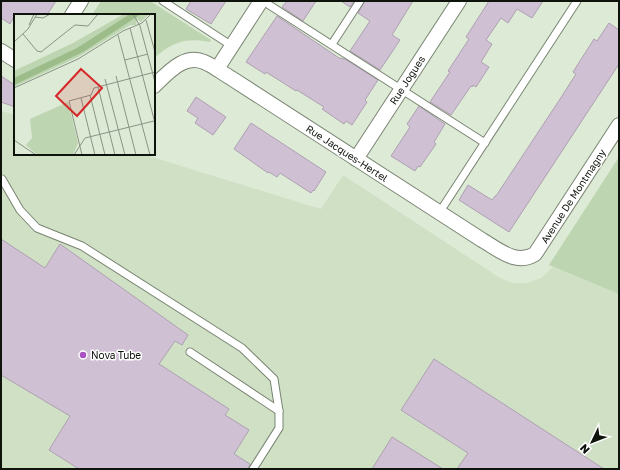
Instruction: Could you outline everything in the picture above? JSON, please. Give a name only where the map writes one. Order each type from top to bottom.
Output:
[{"type":"street","points":[[73,14],[82,1]]},
{"type":"street","points":[[217,69],[262,1]]},
{"type":"street","name":"Rue Jogues","points":[[356,159],[458,1]]},
{"type":"street","points":[[1,51],[14,59]]},
{"type":"street","name":"Rue Jacques-Hertel","points":[[155,85],[175,67],[188,60],[202,61],[217,69],[507,255],[516,259],[528,259],[540,247]]},
{"type":"street","name":"Avenue De Montmagny","points":[[540,247],[619,125]]},
{"type":"lane","points":[[262,1],[332,44],[484,143]]},
{"type":"lane","points":[[332,44],[360,1]]},
{"type":"lane","points":[[439,212],[577,1]]},
{"type":"lane","points":[[166,2],[232,46]]},
{"type":"lane","points":[[2,179],[20,210],[37,228],[82,246],[242,348],[274,378],[279,411],[279,428],[253,469]]},
{"type":"lane","points":[[190,352],[279,411]]},
{"type":"shaded area","points":[[101,1],[150,1],[211,40],[210,42],[194,40],[180,42],[167,48],[155,57],[155,14],[93,14]]},
{"type":"shaded area","points":[[1,111],[14,115],[14,155],[145,155],[321,209],[343,175],[500,278],[513,283],[527,283],[541,278],[553,267],[619,294],[619,469],[1,469]]},
{"type":"shaded area","points":[[619,157],[619,294],[549,265]]},
{"type":"building","points":[[1,1],[56,1],[48,14],[14,14],[10,24],[1,18]]},
{"type":"building","points":[[191,1],[226,1],[211,24],[186,9]]},
{"type":"building","points":[[287,1],[316,1],[303,21],[282,7]]},
{"type":"building","points":[[341,1],[354,1],[350,7]]},
{"type":"building","points":[[365,1],[413,1],[392,35],[400,40],[380,70],[350,51],[370,21],[358,13]]},
{"type":"building","points":[[489,1],[543,1],[532,18],[517,9],[508,23],[501,18],[486,40],[492,44],[481,62],[489,67],[476,87],[473,85],[472,87],[471,86],[451,115],[430,102],[450,72],[448,71],[469,39],[466,37]]},
{"type":"building","points":[[277,16],[339,58],[345,59],[378,80],[365,100],[367,102],[352,125],[346,121],[344,124],[322,109],[324,107],[266,72],[265,74],[246,62]]},
{"type":"building","points":[[609,23],[619,30],[619,64],[509,232],[459,200],[468,185],[492,200],[496,196],[576,74],[573,72],[594,39],[597,41]]},
{"type":"building","points":[[1,76],[14,84],[14,107],[1,102]]},
{"type":"building","points":[[196,97],[226,117],[213,135],[195,123],[198,118],[187,111]]},
{"type":"building","points":[[419,106],[445,124],[434,142],[436,144],[420,167],[418,166],[415,171],[391,156],[410,127],[407,124]]},
{"type":"building","points":[[251,123],[326,172],[314,191],[313,190],[311,193],[280,173],[277,177],[269,172],[268,173],[234,149]]},
{"type":"building","name":"Nova Tube","points":[[1,239],[45,268],[60,244],[188,335],[182,345],[175,341],[159,364],[229,409],[225,415],[249,430],[234,454],[250,464],[248,469],[79,469],[49,450],[70,416],[1,375]]},
{"type":"building","points":[[434,359],[604,469],[457,469],[468,453],[401,410]]},
{"type":"building","points":[[392,437],[443,469],[372,469]]},
{"type":"place","name":"Nova Tube","points":[[83,355]]}]
